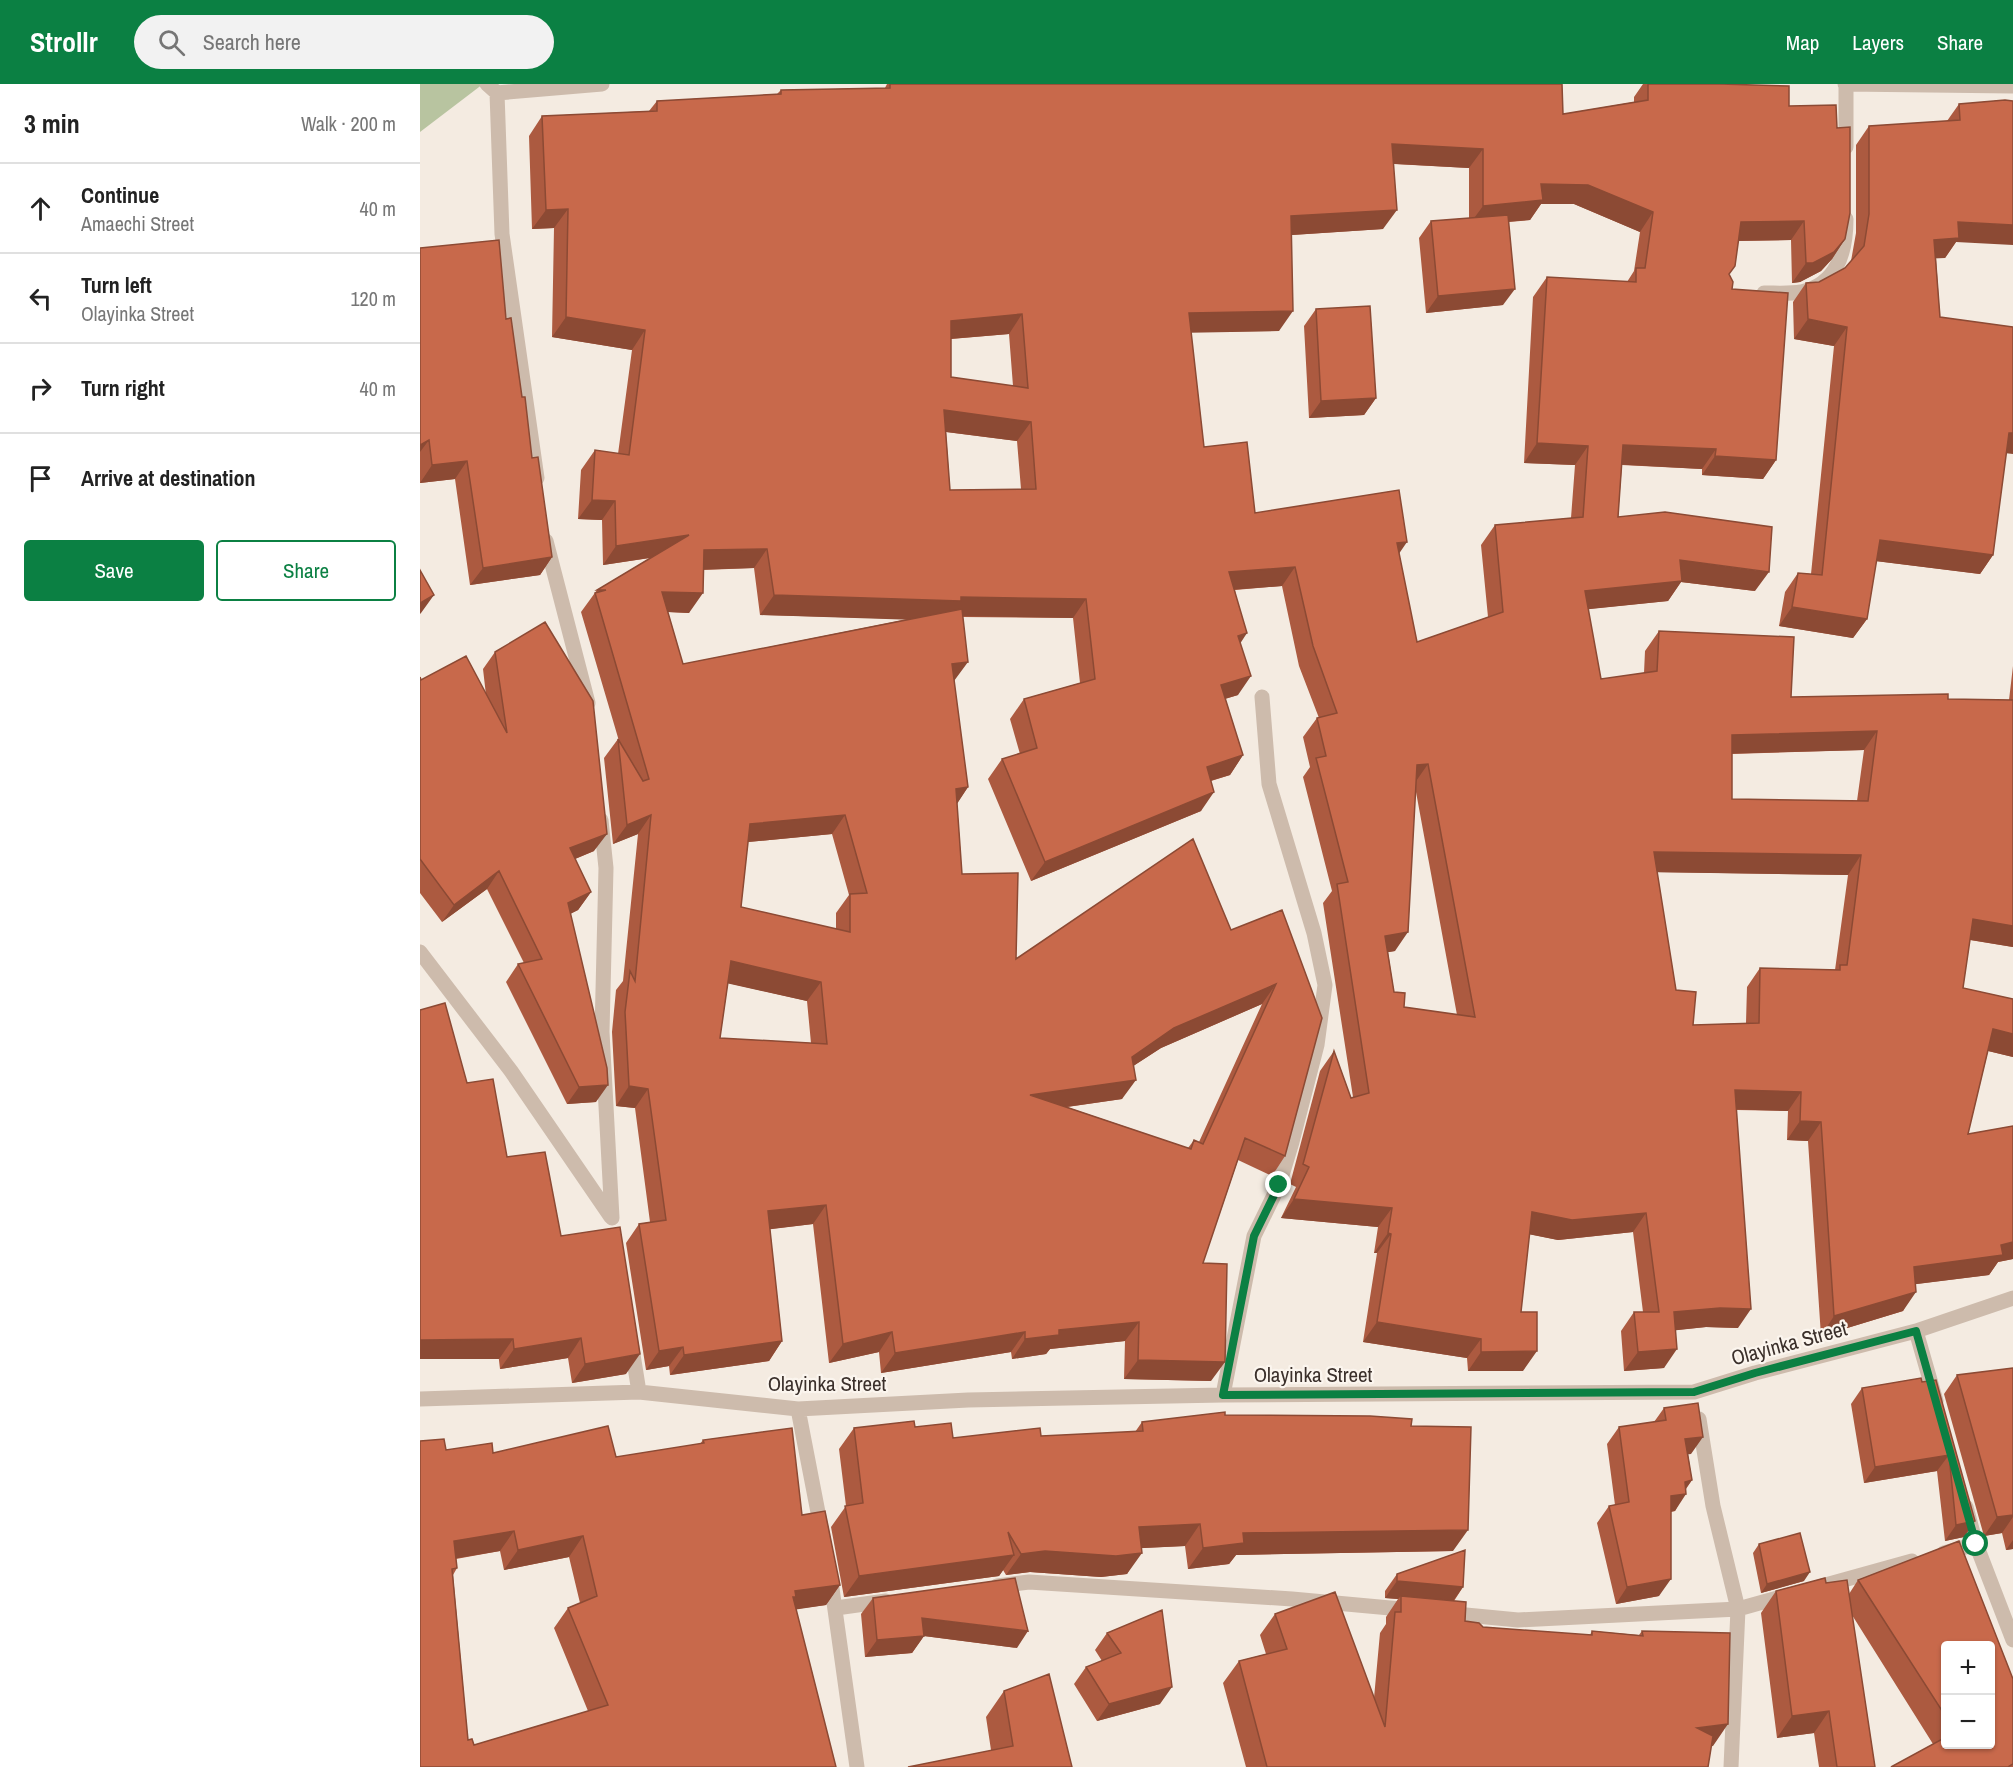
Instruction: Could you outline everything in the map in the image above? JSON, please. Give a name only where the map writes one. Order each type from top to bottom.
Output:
[{"type":"street","points":[[539,492],[502,234],[492,89],[602,84]]},
{"type":"street","points":[[1846,164],[1845,84],[2013,86]]},
{"type":"street","points":[[1747,293],[1802,292],[1827,279],[1841,263],[1846,233],[1846,198]]},
{"type":"street","points":[[544,527],[590,719]]},
{"type":"street","points":[[1223,1395],[1254,1236],[1279,1185],[1286,1164],[1317,1045],[1325,985],[1314,933],[1269,784],[1262,697]]},
{"type":"street","points":[[420,952],[511,1071],[612,1224],[602,1032],[606,868],[599,799]]},
{"type":"street","name":"Olayinka Street","points":[[420,1399],[639,1392],[798,1409],[968,1400],[1223,1395],[1694,1392],[1755,1373],[1916,1331],[2013,1298]]},
{"type":"street","points":[[628,1322],[639,1392]]},
{"type":"street","points":[[1916,1331],[1941,1420]]},
{"type":"street","points":[[1694,1392],[1713,1506],[1738,1609],[1731,1767]]},
{"type":"street","points":[[798,1409],[836,1608],[857,1767]]},
{"type":"street","points":[[1960,1488],[1976,1544],[2013,1640]]},
{"type":"street","points":[[984,1588],[1029,1582],[1292,1599],[1518,1620],[1738,1609],[1976,1544]]},
{"type":"street","points":[[836,1608],[904,1599]]},
{"type":"green space","points":[[420,84],[483,84],[420,132]]},
{"type":"building","points":[[890,84],[1562,84],[1563,114],[1648,100],[1648,84],[1720,84],[1789,86],[1789,106],[1836,105],[1837,128],[1850,127],[1850,213],[1845,239],[1834,252],[1813,263],[1806,263],[1804,221],[1741,222],[1735,266],[1729,274],[1733,282],[1732,289],[1788,293],[1776,460],[1715,456],[1716,449],[1623,445],[1618,517],[1665,512],[1772,527],[1769,572],[1680,560],[1682,581],[1585,591],[1601,679],[1657,671],[1659,631],[1794,637],[1791,697],[1948,694],[1948,699],[2013,700],[2013,926],[1973,919],[1963,988],[2013,999],[2013,1034],[1993,1029],[1968,1134],[2013,1126],[2013,1242],[2001,1245],[2003,1255],[1914,1267],[1916,1292],[1834,1316],[1821,1122],[1800,1121],[1801,1092],[1735,1090],[1751,1309],[1720,1308],[1674,1312],[1677,1349],[1638,1352],[1634,1312],[1659,1312],[1646,1213],[1572,1220],[1532,1212],[1521,1312],[1537,1312],[1537,1351],[1481,1352],[1481,1339],[1377,1322],[1391,1234],[1388,1233],[1392,1208],[1294,1199],[1309,1167],[1303,1164],[1334,1051],[1351,1098],[1369,1093],[1337,884],[1348,882],[1316,758],[1326,756],[1317,718],[1337,713],[1313,646],[1295,567],[1229,572],[1247,633],[1238,636],[1251,676],[1221,685],[1243,755],[1207,767],[1214,792],[1045,862],[1002,759],[1037,748],[1024,699],[1095,679],[1086,599],[961,597],[961,601],[774,595],[767,549],[704,550],[703,593],[662,592],[683,664],[962,609],[968,662],[952,664],[968,787],[956,789],[962,874],[1018,873],[1016,959],[1193,839],[1231,930],[1282,910],[1322,1018],[1285,1156],[1245,1138],[1203,1263],[1227,1264],[1225,1362],[1138,1360],[1139,1322],[1059,1330],[1059,1335],[1025,1339],[1025,1332],[895,1353],[892,1332],[843,1344],[826,1205],[768,1211],[782,1341],[684,1355],[683,1347],[659,1351],[639,1224],[666,1220],[648,1089],[629,1086],[625,1012],[630,971],[635,981],[651,815],[627,825],[618,739],[643,781],[649,779],[595,593],[606,590],[597,590],[689,535],[616,546],[615,501],[592,500],[595,450],[629,455],[645,330],[566,317],[568,209],[546,210],[542,116],[657,111],[657,101],[781,94],[781,90],[890,88]],"holes":[[[1392,144],[1483,149],[1483,206],[1543,200],[1541,184],[1588,185],[1653,212],[1645,268],[1636,268],[1636,282],[1547,277],[1537,443],[1588,446],[1583,517],[1495,525],[1503,612],[1417,642],[1397,543],[1407,542],[1399,490],[1255,513],[1247,442],[1204,447],[1189,313],[1293,311],[1291,216],[1397,210]],[[1022,314],[1028,388],[951,377],[951,321]],[[944,410],[1031,422],[1036,489],[950,490]],[[1877,731],[1868,801],[1732,799],[1732,735]],[[1428,764],[1475,1017],[1404,1007],[1405,993],[1394,992],[1385,936],[1408,932],[1417,765]],[[845,815],[867,893],[850,894],[850,932],[741,907],[750,824]],[[1654,852],[1861,855],[1847,965],[1840,965],[1840,970],[1760,968],[1759,1023],[1693,1025],[1696,992],[1676,990]],[[731,961],[821,982],[827,1044],[720,1038]],[[1276,984],[1203,1144],[1194,1140],[1191,1149],[1030,1095],[1136,1080],[1132,1057],[1174,1028]]]},
{"type":"building","points":[[2013,101],[2013,225],[1958,222],[1959,238],[1934,240],[1940,317],[2013,327],[2013,433],[2009,433],[1993,555],[1880,540],[1867,619],[1792,607],[1798,573],[1822,575],[1847,327],[1808,319],[1806,283],[1819,282],[1845,268],[1864,246],[1869,214],[1869,126],[1960,120],[1959,104]]},
{"type":"building","points":[[1508,215],[1515,289],[1438,296],[1431,221]]},
{"type":"building","points":[[499,240],[506,319],[511,318],[522,397],[525,397],[532,458],[538,457],[552,557],[483,568],[467,461],[432,465],[429,440],[420,445],[420,248]]},
{"type":"building","points":[[1370,306],[1376,398],[1321,401],[1316,309]]},
{"type":"building","points":[[420,570],[434,595],[420,603]]},
{"type":"building","points":[[545,622],[593,701],[607,834],[570,848],[591,892],[568,903],[607,1068],[608,1085],[579,1087],[518,964],[542,959],[499,871],[454,905],[420,859],[420,677],[421,680],[466,656],[507,733],[495,652]]},
{"type":"building","points":[[445,1003],[467,1083],[493,1079],[507,1157],[545,1152],[561,1236],[620,1227],[640,1354],[585,1364],[581,1338],[514,1349],[513,1339],[420,1340],[420,1010]]},
{"type":"building","points":[[2013,1368],[2013,1515],[1997,1517],[1957,1375]]},
{"type":"building","points":[[1921,1378],[1922,1382],[1936,1380],[1975,1521],[1956,1525],[1949,1455],[1875,1467],[1862,1388]]},
{"type":"building","points":[[1698,1403],[1703,1437],[1685,1439],[1692,1480],[1685,1482],[1686,1494],[1671,1496],[1671,1579],[1627,1587],[1609,1506],[1629,1502],[1619,1427],[1666,1420],[1664,1408]]},
{"type":"building","points":[[1225,1412],[1225,1415],[1370,1416],[1412,1419],[1411,1426],[1471,1427],[1468,1530],[1243,1533],[1244,1543],[1203,1548],[1200,1524],[1139,1527],[1142,1553],[1116,1556],[1045,1551],[1021,1554],[1008,1532],[1014,1555],[859,1576],[845,1506],[863,1503],[854,1428],[914,1421],[915,1427],[951,1423],[953,1438],[1040,1428],[1041,1436],[1143,1431],[1142,1422]]},
{"type":"building","points":[[608,1426],[616,1457],[704,1443],[703,1440],[792,1428],[802,1515],[825,1511],[840,1585],[795,1591],[796,1597],[793,1597],[836,1767],[420,1767],[420,1441],[444,1439],[446,1450],[492,1443],[493,1453]],"holes":[[[514,1531],[518,1550],[583,1536],[597,1596],[568,1608],[608,1705],[474,1745],[472,1739],[468,1740],[452,1569],[457,1568],[454,1541]]]},
{"type":"building","points":[[1800,1533],[1810,1572],[1767,1584],[1759,1544]]},
{"type":"building","points":[[1959,1541],[2013,1679],[2013,1764],[2008,1767],[1891,1767],[1941,1740],[1941,1749],[1995,1749],[1995,1641],[1941,1641],[1941,1709],[1858,1580]]},
{"type":"building","points":[[1465,1550],[1463,1587],[1397,1581],[1397,1574]]},
{"type":"building","points":[[1015,1578],[1028,1631],[922,1618],[924,1636],[877,1640],[873,1598]]},
{"type":"building","points":[[1825,1578],[1826,1583],[1847,1580],[1875,1767],[1837,1767],[1829,1711],[1792,1716],[1776,1591]]},
{"type":"building","points":[[1335,1592],[1385,1727],[1395,1612],[1401,1612],[1401,1596],[1466,1602],[1465,1621],[1479,1623],[1483,1627],[1592,1635],[1592,1631],[1643,1636],[1642,1631],[1730,1633],[1728,1724],[1697,1728],[1713,1736],[1708,1767],[1267,1767],[1239,1661],[1287,1649],[1275,1614]]},
{"type":"building","points":[[1162,1610],[1172,1687],[1109,1704],[1086,1667],[1121,1653],[1107,1633]]},
{"type":"building","points":[[1049,1674],[1072,1767],[908,1767],[1013,1746],[1004,1691]]},
{"type":"route","points":[[1279,1185],[1254,1236],[1223,1395],[1694,1392],[1755,1373],[1916,1331],[1976,1544]]}]
